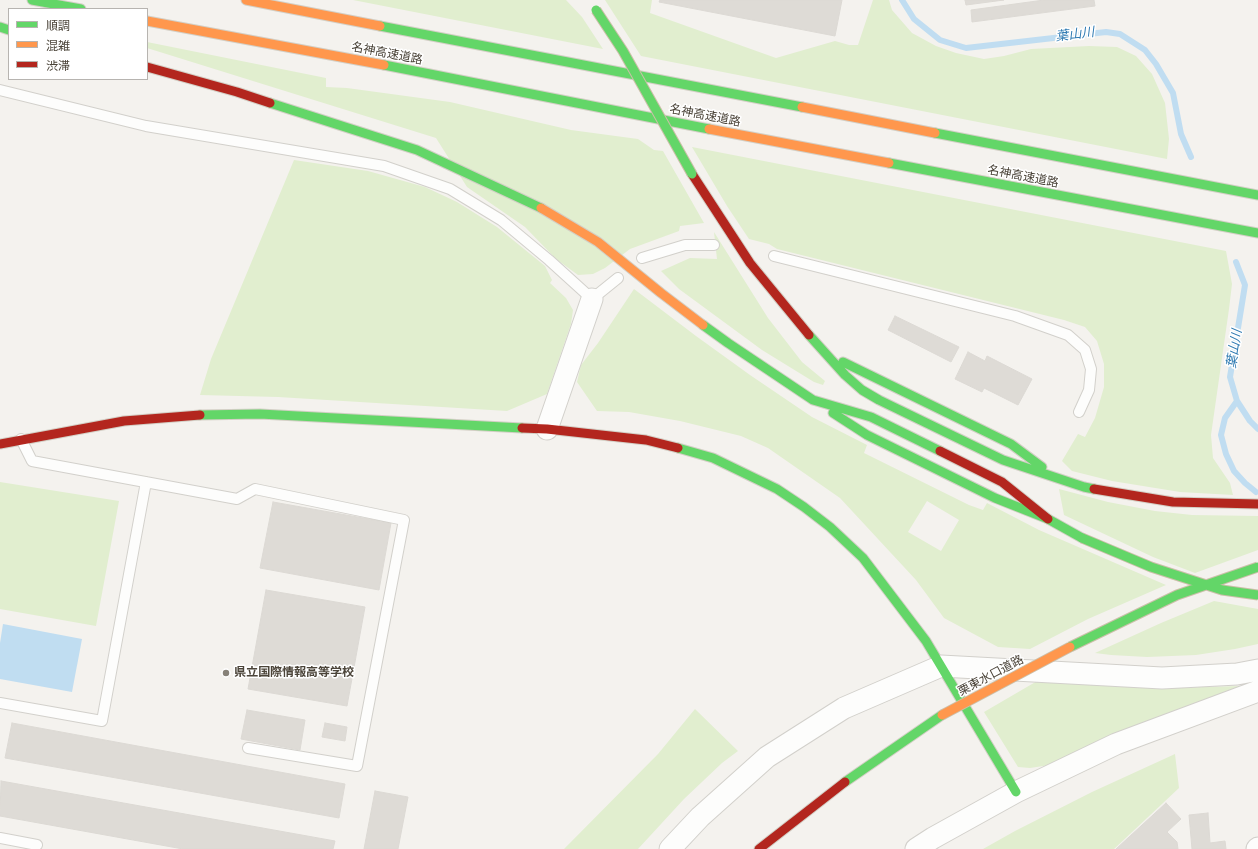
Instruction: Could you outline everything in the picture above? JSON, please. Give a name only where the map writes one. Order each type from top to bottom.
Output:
[{"type":"main road","points":[[32,0],[76,8]]},
{"type":"main road","points":[[246,0],[1258,195]]},
{"type":"main road","points":[[594,8],[623,51],[692,174],[750,263],[792,315],[846,375],[862,390],[879,400],[1003,460],[1084,487],[1173,502],[1258,504]]},
{"type":"main road","name":"名神高速道路","points":[[148,21],[326,54],[722,132],[1258,233]]},
{"type":"main road","points":[[148,67],[237,92],[417,150],[542,208],[598,242],[661,293],[728,343],[867,435],[995,498],[1048,519],[1082,538],[1151,567],[1222,590],[1258,595]]},
{"type":"main road","points":[[827,354],[1011,444],[1054,476]]},
{"type":"main road","points":[[813,400],[871,417],[1002,482],[1048,519]]},
{"type":"main road","points":[[0,444],[124,421],[186,415],[260,414],[546,429],[646,440],[713,458],[777,489],[830,526],[863,558],[922,635],[1016,792]]},
{"type":"main road","name":"栗東水口道路","points":[[759,849],[842,784],[942,715],[1072,646],[1177,595],[1258,567]]},
{"type":"street","points":[[546,429],[592,299]]},
{"type":"street","points":[[670,849],[700,817],[767,757],[844,708],[941,666],[1162,678],[1237,674],[1258,670]]},
{"type":"street","points":[[916,849],[1016,792],[1116,744],[1258,691]]},
{"type":"lane","points":[[0,90],[146,126],[384,166],[450,189],[501,220],[549,260],[592,299],[618,278]]},
{"type":"lane","points":[[642,258],[685,245],[714,244]]},
{"type":"lane","points":[[774,256],[1015,316],[1068,335],[1085,350],[1091,369],[1089,390],[1079,412]]},
{"type":"lane","points":[[21,439],[32,461],[237,499],[255,489],[404,520],[357,766],[248,748]]},
{"type":"lane","points":[[0,702],[102,721],[146,482]]},
{"type":"lane","points":[[0,838],[19,845],[37,845]]},
{"type":"green space","points":[[353,0],[566,0],[582,17],[603,49]]},
{"type":"green space","points":[[605,0],[652,0],[650,13],[776,58],[835,41],[849,45],[858,45],[873,0],[889,0],[892,10],[912,33],[936,46],[956,53],[984,59],[1004,56],[1031,49],[1089,46],[1117,47],[1136,56],[1152,74],[1165,103],[1169,139],[1167,159],[641,56]]},
{"type":"green space","points":[[148,42],[326,78],[326,87],[347,88],[450,102],[571,130],[638,139],[654,150],[663,151],[704,223],[680,226],[679,231],[630,249],[605,268],[593,274],[578,275],[556,259],[525,227],[467,187],[436,138],[148,48]]},
{"type":"green space","points":[[692,147],[1226,251],[1232,284],[1211,435],[1213,458],[1230,483],[1233,495],[1180,492],[1112,481],[1072,471],[1062,461],[1078,434],[1085,437],[1095,418],[1104,387],[1104,364],[1097,341],[1085,327],[1064,320],[777,249],[769,244],[749,239],[727,206]]},
{"type":"green space","points":[[294,160],[368,171],[425,187],[457,202],[497,227],[545,266],[552,280],[550,283],[566,298],[573,310],[571,324],[547,394],[507,411],[278,397],[200,395],[211,359]]},
{"type":"green space","points":[[714,232],[768,318],[802,362],[825,381],[823,385],[814,382],[762,350],[679,289],[661,271],[690,258],[717,259]]},
{"type":"green space","points":[[634,289],[750,375],[812,417],[867,445],[864,453],[969,505],[983,510],[987,503],[1039,530],[1166,585],[1088,619],[1030,649],[998,647],[944,618],[916,580],[840,498],[768,448],[741,436],[680,421],[629,412],[597,411],[577,382],[581,365],[598,343]],"holes":[[[927,501],[959,520],[941,551],[908,532]]]},
{"type":"green space","points":[[0,482],[119,501],[96,626],[0,609]]},
{"type":"green space","points":[[1059,489],[1108,502],[1155,511],[1192,515],[1258,516],[1258,550],[1195,573],[1153,557],[1064,515]]},
{"type":"green space","points":[[1214,601],[1258,609],[1258,644],[1196,655],[1147,657],[1095,653],[1161,623]]},
{"type":"green space","points":[[1044,677],[1119,686],[1168,688],[1240,686],[1238,689],[1050,765],[1030,768],[1018,767],[984,712]]},
{"type":"green space","points":[[695,709],[738,751],[722,763],[684,799],[638,849],[564,849],[658,754]]},
{"type":"green space","points":[[1175,754],[1179,788],[1114,849],[983,849],[1092,792]]},
{"type":"water","points":[[3,624],[82,639],[72,692],[0,679],[0,643]]},
{"type":"building","points":[[660,0],[842,0],[835,36],[659,2]]},
{"type":"building","points":[[965,0],[1004,0],[966,5]]},
{"type":"building","points":[[1044,0],[1094,0],[1095,6],[972,22],[971,10]]},
{"type":"building","points":[[895,316],[959,347],[951,362],[888,330]]},
{"type":"building","points":[[968,352],[985,361],[987,356],[1032,379],[1018,405],[984,388],[982,392],[955,379]]},
{"type":"building","points":[[273,502],[391,523],[379,590],[260,568]]},
{"type":"building","points":[[266,590],[365,607],[347,706],[248,689]]},
{"type":"building","points":[[247,710],[305,720],[300,750],[241,739]]},
{"type":"building","points":[[12,723],[345,784],[339,818],[5,758]]},
{"type":"building","points":[[325,723],[347,727],[345,741],[322,737]]},
{"type":"building","points":[[1,781],[335,841],[333,849],[183,849],[0,816]]},
{"type":"building","points":[[375,791],[408,797],[398,849],[364,849]]},
{"type":"building","points":[[1166,803],[1181,819],[1167,832],[1177,842],[1178,849],[1116,849]]},
{"type":"building","points":[[1208,813],[1210,843],[1225,841],[1226,849],[1192,849],[1189,815]]},
{"type":"waterway","name":"葉山川","points":[[902,0],[914,19],[940,40],[966,48],[1106,32],[1120,34],[1145,50],[1156,64],[1173,93],[1181,134],[1191,157]]},
{"type":"waterway","name":"葉山川","points":[[1236,262],[1245,285],[1230,377],[1237,401],[1250,421],[1258,429]]},
{"type":"waterway","points":[[1237,401],[1225,418],[1221,435],[1226,454],[1234,471],[1256,492]]},
{"type":"traffic: fast","points":[[32,0],[76,8]]},
{"type":"traffic: fast","points":[[596,10],[623,51],[692,174]]},
{"type":"traffic: fast","points":[[380,26],[802,107]]},
{"type":"traffic: fast","points":[[0,27],[8,30]]},
{"type":"traffic: fast","points":[[384,65],[709,129]]},
{"type":"traffic: fast","points":[[270,103],[417,150],[541,208]]},
{"type":"traffic: fast","points":[[935,133],[1258,195]]},
{"type":"traffic: fast","points":[[889,163],[1258,233]]},
{"type":"traffic: fast","points":[[703,325],[813,400],[871,417],[940,451]]},
{"type":"traffic: fast","points":[[809,335],[845,375],[862,390],[879,400],[1003,460],[1094,489]]},
{"type":"traffic: fast","points":[[843,362],[1011,444],[1042,467]]},
{"type":"traffic: fast","points":[[833,413],[867,435],[995,498],[1048,519],[1082,538]]},
{"type":"traffic: fast","points":[[200,415],[260,414],[522,428]]},
{"type":"traffic: fast","points":[[678,448],[713,458],[777,489],[830,527],[863,558],[926,641],[1016,792]]},
{"type":"traffic: fast","points":[[1082,538],[1151,567],[1222,590],[1258,595]]},
{"type":"traffic: fast","points":[[1070,647],[1177,595],[1258,567]]},
{"type":"traffic: fast","points":[[845,782],[942,715]]},
{"type":"traffic: slow","points":[[246,0],[380,26]]},
{"type":"traffic: slow","points":[[148,21],[384,65]]},
{"type":"traffic: slow","points":[[802,107],[935,133]]},
{"type":"traffic: slow","points":[[709,129],[889,163]]},
{"type":"traffic: slow","points":[[541,208],[598,242],[703,325]]},
{"type":"traffic: slow","points":[[942,715],[1070,647]]},
{"type":"traffic: jam","points":[[148,67],[237,92],[270,103]]},
{"type":"traffic: jam","points":[[692,174],[750,263],[809,335]]},
{"type":"traffic: jam","points":[[0,444],[124,421],[200,415]]},
{"type":"traffic: jam","points":[[522,428],[547,429],[646,440],[678,448]]},
{"type":"traffic: jam","points":[[940,451],[1002,482],[1048,519]]},
{"type":"traffic: jam","points":[[1094,489],[1173,502],[1258,504]]},
{"type":"traffic: jam","points":[[759,849],[845,782]]},
{"type":"place","name":"県立国際情報高等学校","points":[[226,673]]}]
